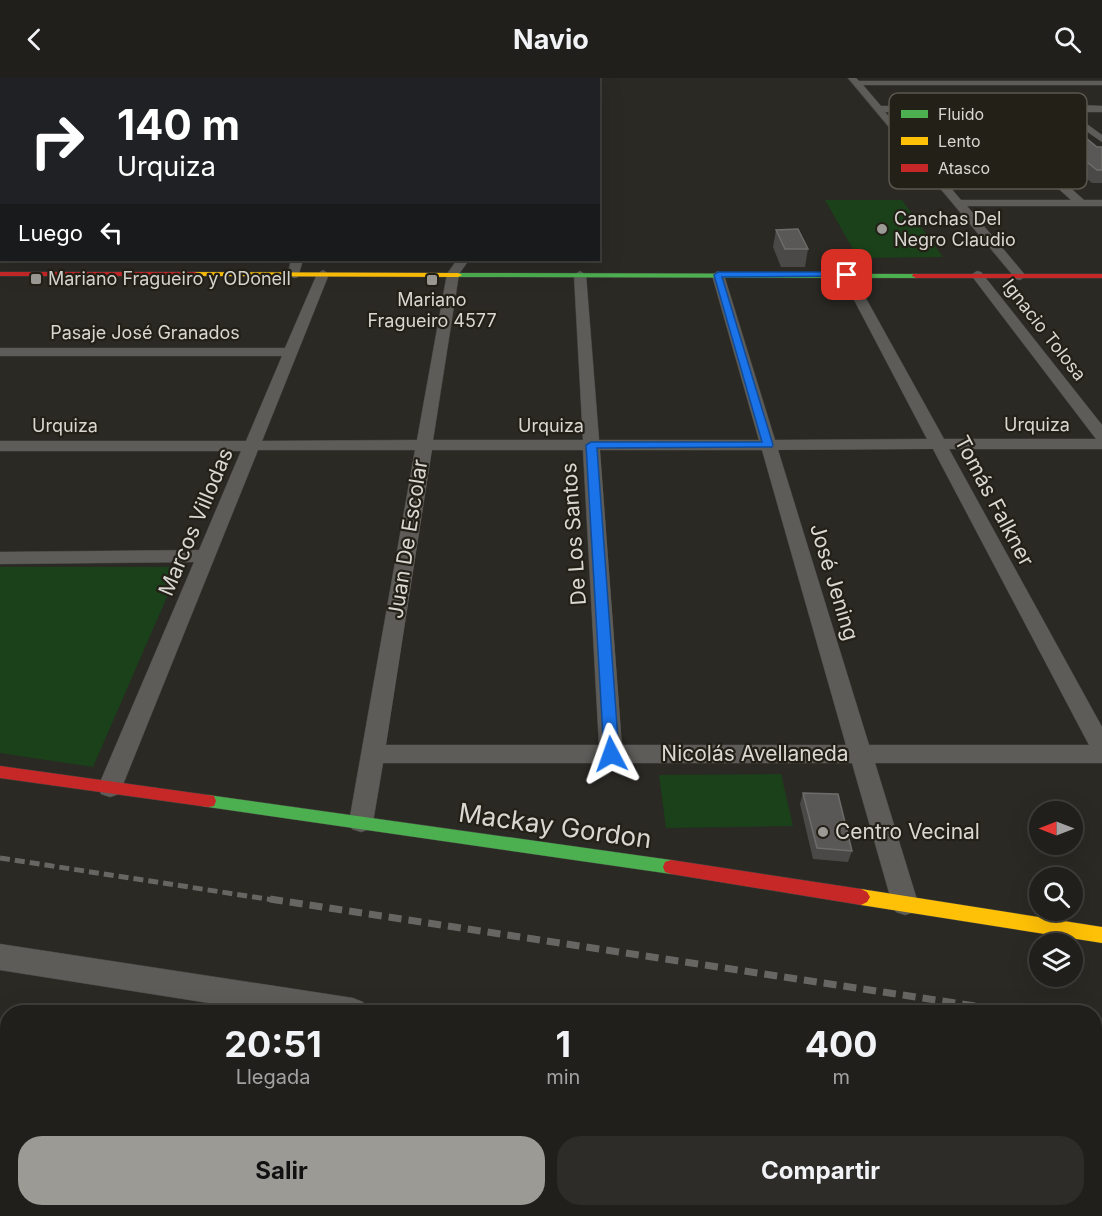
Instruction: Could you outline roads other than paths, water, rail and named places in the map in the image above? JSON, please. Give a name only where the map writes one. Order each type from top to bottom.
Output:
[{"type":"main road","points":[[0,274],[1102,276]]},
{"type":"main road","name":"Mackay Gordon","points":[[0,772],[361,822],[905,903],[1102,935]]},
{"type":"street","points":[[1023,80],[1040,93]]},
{"type":"street","points":[[854,81],[1023,80],[1102,83]]},
{"type":"street","points":[[854,81],[889,122]]},
{"type":"street","points":[[878,109],[889,109]]},
{"type":"street","points":[[1087,129],[1102,140]]},
{"type":"street","points":[[1087,140],[1102,140]]},
{"type":"street","points":[[946,189],[1020,276]]},
{"type":"street","points":[[1066,189],[1081,203]]},
{"type":"street","points":[[958,203],[1102,203]]},
{"type":"street","points":[[294,274],[297,261]]},
{"type":"street","name":"Juan De Escolar","points":[[361,822],[453,274],[462,261]]},
{"type":"street","name":"Marcos Villodas","points":[[110,787],[323,274]]},
{"type":"street","name":"De Los Santos","points":[[580,275],[611,754]]},
{"type":"street","name":"José Jening","points":[[718,275],[905,903]]},
{"type":"street","name":"Tomás Falkner","points":[[847,275],[1102,748]]},
{"type":"street","name":"Ignacio Tolosa","points":[[977,275],[1102,436]]},
{"type":"street","name":"Pasaje José Granados","points":[[0,352],[290,352]]},
{"type":"street","name":"Urquiza","points":[[0,446],[1102,444]]},
{"type":"street","points":[[0,558],[206,556]]},
{"type":"street","name":"Nicolás Avellaneda","points":[[372,754],[1102,754]]},
{"type":"street","points":[[0,957],[308,1005]]},
{"type":"railway","points":[[0,858],[280,901]]},
{"type":"railway","points":[[270,899],[969,1005]]},
{"type":"place","name":"Canchas Del Negro Claudio","points":[[882,229]]},
{"type":"place","name":"Mariano Fragueiro y ODonell","points":[[36,279]]},
{"type":"place","name":"Mariano Fragueiro 4577","points":[[432,280]]},
{"type":"place","name":"Centro Vecinal","points":[[823,832]]}]
